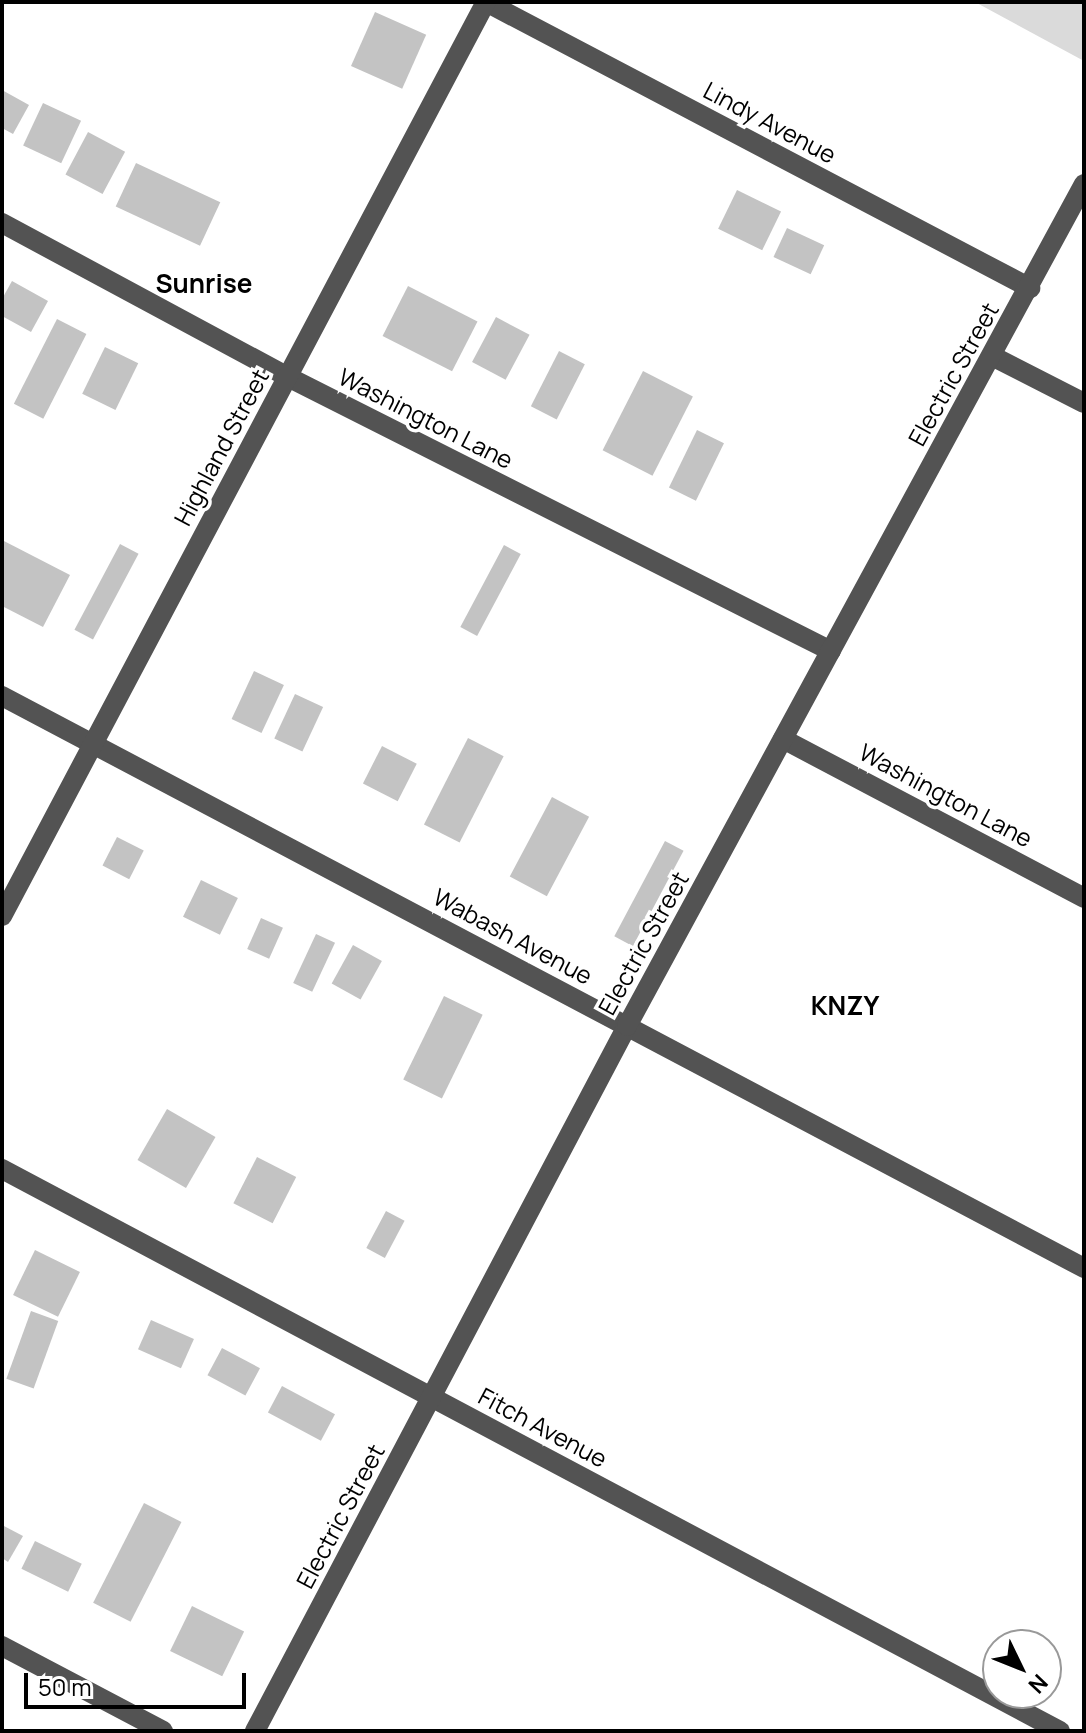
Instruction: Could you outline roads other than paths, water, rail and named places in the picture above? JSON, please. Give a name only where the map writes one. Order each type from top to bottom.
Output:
[{"type":"street","name":"Lindy Avenue","points":[[486,2],[1030,288]]},
{"type":"street","name":"Highland Street","points":[[2,916],[486,2]]},
{"type":"street","name":"Electric Street","points":[[255,1731],[627,1026],[1084,184]]},
{"type":"street","name":"Washington Lane","points":[[2,223],[288,377],[831,651]]},
{"type":"street","points":[[992,356],[1084,403]]},
{"type":"street","name":"Wabash Avenue","points":[[2,696],[1084,1268]]},
{"type":"street","name":"Washington Lane","points":[[783,739],[1084,898]]},
{"type":"street","name":"Fitch Avenue","points":[[2,1169],[1060,1731]]},
{"type":"street","points":[[2,1646],[163,1731]]},
{"type":"district","name":"Sunrise","points":[[204,284]]},
{"type":"district","name":"KNZY","points":[[845,1006]]}]
